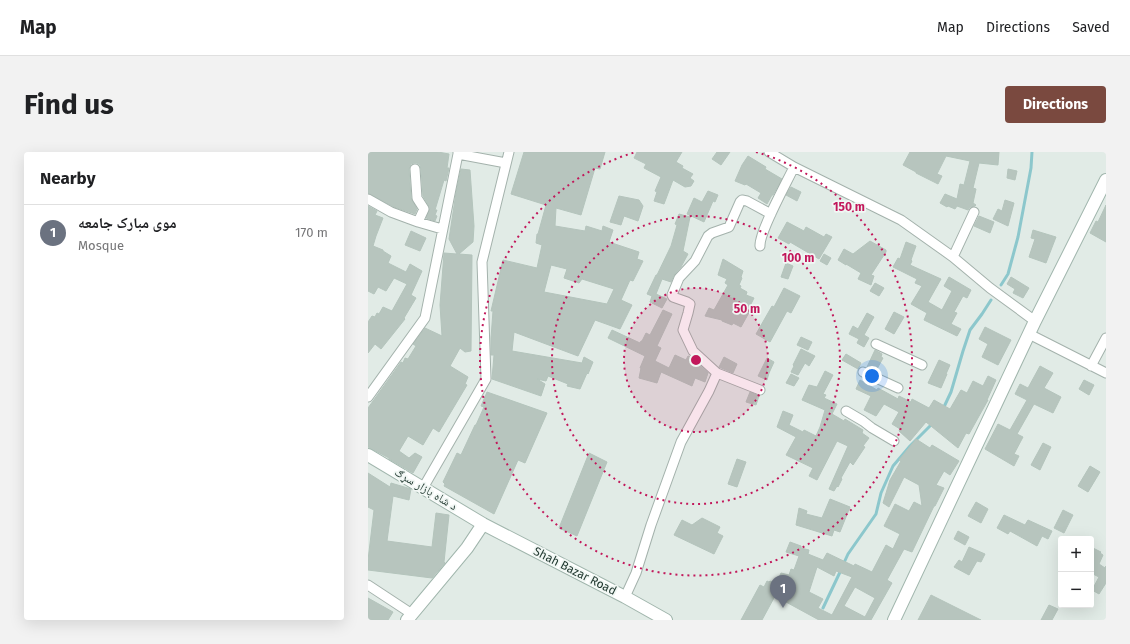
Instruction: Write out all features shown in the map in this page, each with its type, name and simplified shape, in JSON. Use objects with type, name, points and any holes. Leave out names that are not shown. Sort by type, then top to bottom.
[{"type":"main road","points":[[894,620],[1035,321],[1106,180]]},
{"type":"main road","name":"د شاه بازار سړګ","points":[[368,455],[483,524]]},
{"type":"main road","points":[[410,617],[467,548],[483,524]]},
{"type":"main road","name":"Shah Bazar Road","points":[[483,524],[625,597],[666,620]]},
{"type":"street","points":[[423,488],[486,380],[482,262],[508,152]]},
{"type":"street","points":[[769,152],[794,167],[901,220],[953,257],[990,288],[1035,321]]},
{"type":"street","points":[[368,398],[425,318],[458,153],[506,163]]},
{"type":"street","points":[[760,246],[760,241],[771,214],[794,167]]},
{"type":"street","points":[[415,169],[417,198],[424,209],[418,222]]},
{"type":"street","points":[[368,199],[391,212],[442,229]]},
{"type":"street","points":[[760,390],[716,373],[693,351],[683,330],[690,304],[672,295],[679,278],[695,261],[708,236],[712,232],[729,228],[742,200],[747,201],[771,214]]},
{"type":"street","points":[[953,257],[974,212]]},
{"type":"street","points":[[1029,334],[1106,373]]},
{"type":"street","points":[[1091,366],[1106,338]]},
{"type":"street","points":[[876,344],[922,365]]},
{"type":"street","points":[[863,372],[898,388]]},
{"type":"street","points":[[625,597],[636,573],[651,525],[681,442],[709,391],[716,373]]},
{"type":"street","points":[[846,411],[864,420],[872,428],[894,441]]},
{"type":"street","points":[[368,585],[410,617]]},
{"type":"building","points":[[368,152],[438,152],[449,154],[447,168],[449,168],[446,181],[444,180],[435,210],[437,210],[435,215],[437,216],[435,221],[426,218],[430,208],[423,196],[421,169],[420,165],[417,163],[411,164],[409,169],[411,198],[417,209],[415,214],[394,207],[368,193]]},
{"type":"building","points":[[524,152],[605,152],[600,169],[595,168],[581,215],[556,208],[555,226],[585,231],[586,226],[602,231],[603,226],[613,230],[609,242],[639,252],[637,259],[643,261],[633,281],[630,280],[621,300],[632,305],[620,329],[595,320],[578,356],[514,332],[512,351],[582,363],[584,357],[593,362],[580,389],[567,386],[568,384],[548,376],[546,381],[537,379],[545,384],[541,396],[492,379],[494,355],[491,355],[493,311],[491,311],[503,260],[537,268],[542,245],[536,243],[537,234],[546,205],[511,194]],"holes":[[[551,265],[567,269],[564,278],[579,283],[582,279],[614,289],[607,304],[544,292]]]},
{"type":"building","points":[[637,152],[682,152],[676,162],[683,166],[682,168],[693,174],[690,178],[694,181],[691,186],[685,187],[673,180],[664,204],[654,201],[657,192],[655,191],[661,177],[644,168],[646,164],[634,158]]},
{"type":"building","points":[[717,152],[730,152],[721,165],[712,159]]},
{"type":"building","points":[[910,152],[999,152],[998,165],[979,163],[973,188],[976,189],[973,203],[976,205],[970,207],[968,210],[957,206],[955,209],[948,206],[947,207],[940,203],[945,194],[957,199],[960,184],[964,185],[970,161],[946,156],[937,174],[942,176],[938,184],[903,165]]},
{"type":"building","points":[[748,156],[766,167],[765,169],[782,179],[767,204],[758,198],[761,193],[746,184],[745,185],[735,181]]},
{"type":"building","points":[[461,169],[470,170],[474,226],[473,242],[459,254],[472,255],[471,351],[465,352],[460,348],[450,366],[468,377],[465,384],[467,385],[439,432],[433,428],[423,445],[408,436],[399,451],[409,458],[415,453],[422,457],[413,473],[368,447],[368,408],[401,362],[403,363],[405,358],[408,359],[416,346],[413,344],[425,328],[442,336],[440,305],[444,253],[457,254],[449,239]]},
{"type":"building","points":[[1008,169],[1017,171],[1015,180],[1007,178]]},
{"type":"building","points":[[791,187],[801,192],[797,201],[786,195]]},
{"type":"building","points":[[708,191],[718,195],[715,202],[713,201],[704,222],[687,214],[694,198],[702,202]]},
{"type":"building","points":[[619,196],[639,200],[643,206],[638,221],[624,216],[621,225],[610,222]]},
{"type":"building","points":[[1005,200],[1014,203],[1008,226],[993,219],[998,209],[1002,211]]},
{"type":"building","points":[[1106,205],[1106,242],[1090,233],[1096,221],[1098,222]]},
{"type":"building","points":[[368,206],[377,211],[375,215],[383,218],[373,246],[383,250],[391,256],[388,263],[406,272],[410,264],[422,271],[411,295],[416,298],[404,318],[405,319],[381,349],[375,344],[368,353],[368,322],[372,316],[375,317],[377,313],[379,314],[383,307],[392,311],[407,284],[394,278],[386,291],[378,287],[374,294],[368,291]]},
{"type":"building","points":[[679,214],[690,217],[683,251],[688,254],[671,282],[662,279],[656,294],[667,299],[662,308],[650,302],[652,296],[647,294],[671,246],[677,225],[675,224]]},
{"type":"building","points":[[979,216],[994,222],[990,233],[974,226]]},
{"type":"building","points":[[787,222],[804,231],[806,227],[824,237],[826,234],[832,237],[819,259],[790,242],[789,244],[778,238]]},
{"type":"building","points":[[1033,230],[1056,237],[1046,263],[1029,257],[1035,239],[1031,238]]},
{"type":"building","points":[[411,231],[426,238],[420,251],[405,245]]},
{"type":"building","points":[[870,241],[886,250],[871,275],[874,276],[871,285],[858,279],[861,273],[838,260],[844,249],[853,254]]},
{"type":"building","points":[[906,242],[916,246],[910,265],[941,279],[928,302],[942,310],[952,291],[944,286],[949,277],[971,290],[967,298],[963,296],[954,312],[957,313],[951,324],[961,329],[957,336],[924,320],[927,313],[911,304],[922,286],[915,283],[917,279],[893,267],[898,258],[900,259]]},
{"type":"building","points":[[824,254],[831,258],[827,265],[820,261]]},
{"type":"building","points":[[723,259],[743,271],[739,285],[741,286],[740,288],[747,292],[746,295],[754,298],[749,308],[751,309],[741,327],[733,323],[732,325],[722,320],[705,316],[709,308],[714,310],[728,285],[725,283],[727,279],[718,275]]},
{"type":"building","points":[[786,263],[793,266],[788,279],[781,277]]},
{"type":"building","points":[[1011,277],[1029,288],[1023,298],[1013,293],[1015,289],[1007,284]]},
{"type":"building","points":[[875,283],[884,288],[879,296],[870,291]]},
{"type":"building","points":[[784,288],[800,296],[791,313],[787,311],[770,342],[756,334],[772,306],[774,307]]},
{"type":"building","points":[[663,310],[672,314],[657,346],[661,348],[655,361],[669,368],[675,355],[686,360],[688,356],[691,357],[708,373],[705,382],[695,378],[692,386],[661,372],[657,383],[639,378],[640,368],[645,356],[608,338],[612,330],[640,343],[646,333],[650,335]]},
{"type":"building","points":[[894,312],[904,317],[894,334],[885,329]]},
{"type":"building","points":[[867,313],[874,317],[864,335],[869,338],[864,347],[857,343],[859,339],[849,334],[853,326],[858,329]]},
{"type":"building","points":[[985,327],[1011,340],[998,365],[982,357],[988,344],[979,339]]},
{"type":"building","points":[[801,337],[812,342],[808,350],[797,345]]},
{"type":"building","points":[[801,349],[815,356],[809,366],[805,363],[798,375],[791,372]]},
{"type":"building","points":[[875,350],[882,354],[881,357],[883,358],[877,369],[875,368],[874,370],[867,367]]},
{"type":"building","points":[[846,354],[861,363],[858,369],[842,360]]},
{"type":"building","points":[[724,357],[737,364],[733,373],[719,367]]},
{"type":"building","points":[[767,358],[774,362],[767,380],[758,376]]},
{"type":"building","points":[[939,360],[950,365],[941,388],[928,383]]},
{"type":"building","points":[[1040,366],[1053,373],[1044,388],[1061,397],[1053,413],[1034,404],[1017,434],[1023,437],[1014,454],[1019,456],[1014,466],[985,449],[998,424],[1010,430],[1027,400],[1015,394],[1020,384],[1028,388]]},
{"type":"building","points":[[825,371],[833,375],[823,394],[826,395],[824,398],[837,404],[832,414],[844,421],[845,419],[863,430],[862,433],[869,438],[853,465],[850,462],[838,487],[837,486],[834,491],[829,489],[848,446],[837,441],[817,480],[809,476],[813,468],[786,455],[796,437],[777,427],[783,411],[793,415],[789,425],[803,432],[804,430],[816,436],[825,410],[802,400],[809,385],[817,387]]},
{"type":"building","points":[[791,374],[799,378],[794,386],[786,383]]},
{"type":"building","points":[[988,376],[996,380],[988,400],[969,434],[966,433],[958,448],[926,422],[910,441],[899,431],[900,429],[892,424],[899,412],[884,404],[876,416],[864,410],[871,396],[856,389],[860,380],[877,390],[878,388],[898,399],[899,396],[911,402],[912,399],[929,408],[934,400],[950,409],[961,390],[967,393],[973,381],[983,386]]},
{"type":"building","points":[[1084,380],[1094,385],[1089,395],[1079,389]]},
{"type":"building","points":[[487,392],[547,413],[525,463],[518,460],[494,514],[444,486],[445,484],[443,482],[457,453],[461,455],[476,425],[484,407],[481,406]]},
{"type":"building","points":[[750,392],[759,396],[756,405],[746,402]]},
{"type":"building","points":[[916,439],[930,448],[932,445],[959,461],[950,475],[944,471],[936,485],[944,488],[912,552],[904,549],[887,580],[892,583],[871,620],[819,620],[775,596],[762,620],[741,620],[760,585],[764,587],[767,581],[774,583],[775,581],[777,582],[781,573],[789,575],[791,569],[794,570],[799,556],[786,552],[790,542],[801,546],[801,548],[809,550],[808,554],[823,560],[827,553],[854,566],[855,564],[872,572],[886,545],[893,549],[900,534],[884,526],[895,504],[909,511],[914,502],[922,506],[919,485],[904,477],[889,507],[883,503],[890,480],[901,461],[899,460]],"holes":[[[817,567],[834,576],[836,571],[852,577],[832,615],[818,608],[823,599],[809,592]],[[855,587],[875,598],[865,617],[844,606]]]},
{"type":"building","points":[[1043,443],[1051,447],[1040,470],[1031,465]]},
{"type":"building","points":[[589,453],[607,462],[577,536],[559,528]]},
{"type":"building","points":[[737,459],[746,462],[737,487],[728,484]]},
{"type":"building","points":[[1090,466],[1100,472],[1088,492],[1078,486]]},
{"type":"building","points":[[368,473],[390,487],[391,483],[411,489],[409,500],[393,496],[387,541],[432,547],[436,513],[449,515],[445,563],[432,578],[368,570],[374,510],[368,507]]},
{"type":"building","points":[[830,499],[850,507],[840,532],[834,530],[832,536],[796,525],[799,508],[807,511],[806,514],[822,518]]},
{"type":"building","points":[[976,502],[988,509],[981,523],[968,516]]},
{"type":"building","points":[[1063,510],[1073,515],[1064,533],[1054,528]]},
{"type":"building","points":[[1004,515],[1025,525],[1028,520],[1052,531],[1048,539],[1042,536],[1037,546],[1010,531],[1008,534],[997,528]]},
{"type":"building","points":[[702,518],[720,527],[717,533],[723,536],[714,554],[674,535],[682,520],[692,525]]},
{"type":"building","points":[[958,531],[969,537],[965,545],[954,539]]},
{"type":"building","points":[[969,547],[985,554],[981,562],[977,561],[969,575],[954,567],[959,560],[962,562]]},
{"type":"building","points":[[1094,548],[1101,552],[1100,553],[1103,555],[1099,564],[1105,568],[1106,566],[1106,583],[1099,594],[1094,591],[1094,586],[1099,577],[1094,574]]},
{"type":"building","points":[[931,595],[981,620],[918,620]]},
{"type":"building","points":[[368,598],[393,612],[388,620],[368,620]]},
{"type":"building","points":[[1049,605],[1058,609],[1052,620],[1041,620]]},
{"type":"waterway","points":[[1001,285],[1008,274],[1018,237],[1031,168],[1032,152]]},
{"type":"waterway","points":[[943,409],[951,392],[970,330],[991,300]]},
{"type":"waterway","points":[[843,565],[848,554],[876,514],[881,493],[893,466],[933,423]]},
{"type":"waterway","points":[[823,608],[841,570]]},
{"type":"place","name":"موی مبارک جامعه","points":[[783,608]]}]
